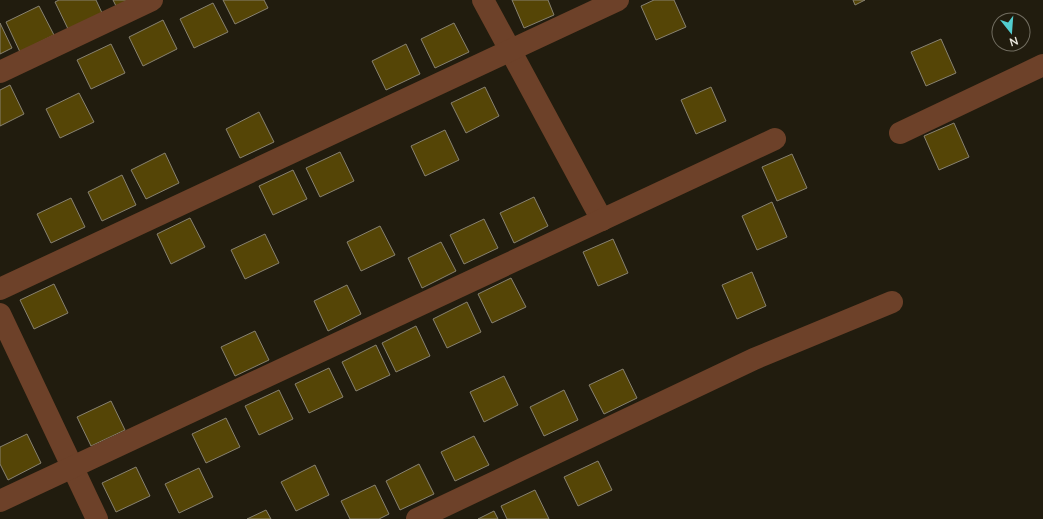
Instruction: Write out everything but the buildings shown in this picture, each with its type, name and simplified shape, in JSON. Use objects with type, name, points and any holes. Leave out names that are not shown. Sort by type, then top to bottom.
[{"type":"street","points":[[0,72],[152,0]]},
{"type":"street","points":[[483,0],[602,220]]},
{"type":"street","points":[[0,289],[618,0]]},
{"type":"street","points":[[900,133],[1043,66]]},
{"type":"street","points":[[0,500],[775,139]]},
{"type":"street","points":[[417,519],[754,359],[892,302]]},
{"type":"street","points":[[0,314],[97,519]]}]
